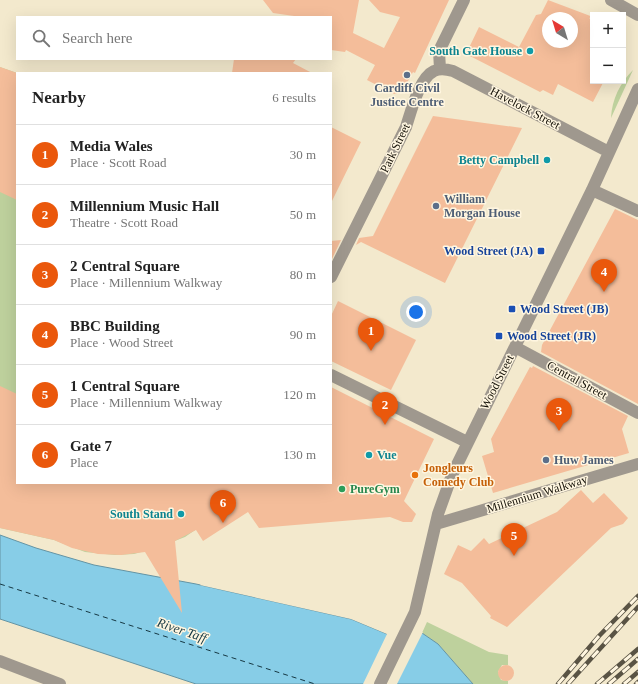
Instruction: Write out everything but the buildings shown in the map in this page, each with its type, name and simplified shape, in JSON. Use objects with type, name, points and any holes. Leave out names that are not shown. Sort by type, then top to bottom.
[{"type":"street","points":[[440,69],[439,51],[464,0]]},
{"type":"street","points":[[611,0],[638,15]]},
{"type":"street","name":"Havelock Street","points":[[440,69],[446,69],[462,75],[609,152]]},
{"type":"street","name":"Park Street","points":[[332,275],[406,127],[413,103],[430,73],[440,69]]},
{"type":"street","name":"Wood Street","points":[[380,684],[412,619],[436,524],[449,482],[467,442],[592,190],[638,89]]},
{"type":"street","points":[[592,190],[638,211]]},
{"type":"street","name":"Central Street","points":[[515,346],[638,413]]},
{"type":"street","points":[[332,374],[467,442]]},
{"type":"street","name":"Millennium Walkway","points":[[436,524],[638,464]]},
{"type":"street","points":[[0,661],[60,684]]},
{"type":"green space","points":[[0,67],[16,73],[16,484],[198,528],[185,537],[159,547],[134,554],[115,555],[85,552],[54,540],[0,528]]},
{"type":"green space","points":[[633,70],[611,118],[615,98],[622,84],[626,84],[626,78]]},
{"type":"green space","points":[[427,622],[489,652],[508,655],[508,665],[502,665],[498,672],[501,680],[508,681],[508,684],[473,684],[438,644],[422,633]]},
{"type":"water","name":"River Taff","points":[[0,535],[36,548],[94,565],[196,584],[351,619],[387,634],[422,633],[438,644],[473,684],[196,684],[0,619]]},
{"type":"pier","points":[[202,583],[351,617],[386,632],[423,632],[397,684],[363,684],[387,634],[351,619],[200,585]]},
{"type":"ferry route","points":[[0,584],[315,684]]},
{"type":"railway","points":[[558,684],[599,636],[638,596]]},
{"type":"railway","points":[[568,684],[638,607]]},
{"type":"railway","points":[[597,684],[638,649]]},
{"type":"railway","points":[[609,684],[638,659]]},
{"type":"railway","points":[[624,684],[638,672]]},
{"type":"place","name":"South Gate House","points":[[530,51]]},
{"type":"place","name":"Cardiff Civil Justice Centre","points":[[407,75]]},
{"type":"place","name":"Betty Campbell","points":[[547,160]]},
{"type":"place","name":"William Morgan House","points":[[436,206]]},
{"type":"place","name":"Wood Street (JA)","points":[[541,251]]},
{"type":"place","name":"BBC Building","points":[[604,292]]},
{"type":"place","name":"Wood Street (JB)","points":[[512,309]]},
{"type":"place","name":"Wood Street (JR)","points":[[499,336]]},
{"type":"place","name":"Media Wales","points":[[371,351]]},
{"type":"place","name":"Millennium Music Hall","points":[[385,425]]},
{"type":"place","name":"2 Central Square","points":[[559,431]]},
{"type":"place","name":"Vue","points":[[369,455]]},
{"type":"place","name":"Huw James","points":[[546,460]]},
{"type":"place","name":"Jongleurs Comedy Club","points":[[415,475]]},
{"type":"place","name":"PureGym","points":[[342,489]]},
{"type":"place","name":"South Stand","points":[[181,514]]},
{"type":"place","name":"Gate 7","points":[[223,523]]},
{"type":"place","name":"1 Central Square","points":[[514,556]]}]
